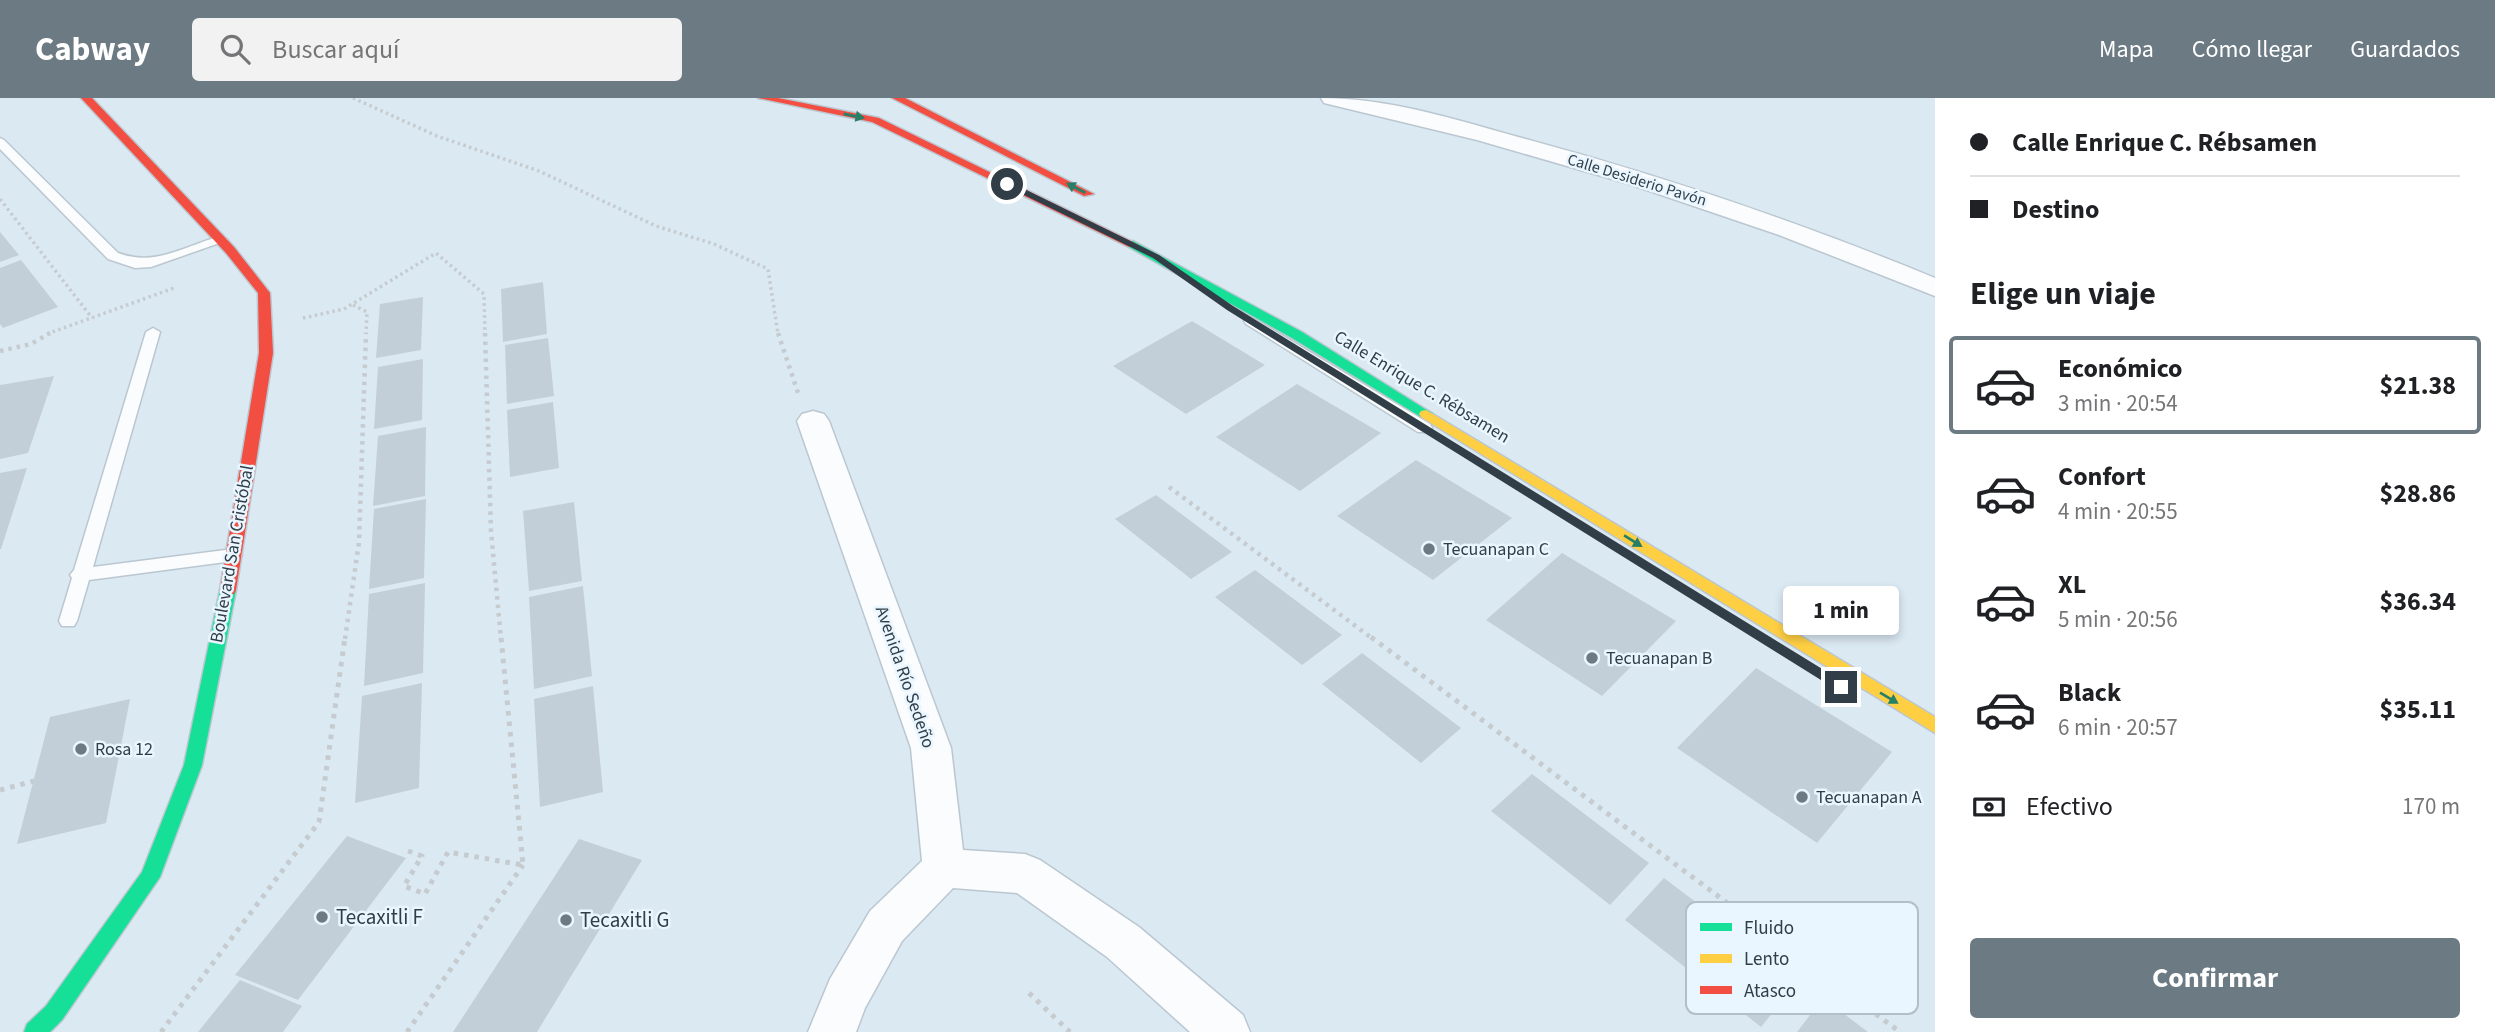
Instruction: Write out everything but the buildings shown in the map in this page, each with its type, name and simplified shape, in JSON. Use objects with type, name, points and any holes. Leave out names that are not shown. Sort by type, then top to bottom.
[{"type":"main road","name":"Boulevard San Cristóbal","points":[[35,1032],[54,1013],[150,877],[193,765],[233,555],[265,353],[264,293],[221,240],[86,98]]},
{"type":"main road","name":"Calle Enrique C. Rébsamen","points":[[763,98],[875,120],[1156,256],[1297,335],[1935,726]]},
{"type":"main road","points":[[898,98],[1105,202]]},
{"type":"street","name":"Calle Desiderio Pavón","points":[[1332,98],[1477,132],[1586,163],[1810,237],[1935,288]]},
{"type":"street","name":"Avenida Río Sedeño","points":[[813,421],[932,748],[944,867]]},
{"type":"street","points":[[832,1032],[847,995],[886,926],[944,867],[1024,873],[1123,942],[1226,1032]]},
{"type":"lane","points":[[0,142],[113,256],[135,264],[151,262],[221,240]]},
{"type":"lane","points":[[1156,256],[1230,308],[1935,745]]},
{"type":"lane","points":[[68,621],[79,575],[153,332]]},
{"type":"lane","points":[[79,575],[233,555]]},
{"type":"path","points":[[353,98],[437,136],[540,171],[656,226],[713,244],[752,260],[768,270],[775,328],[787,371],[813,421]]},
{"type":"path","points":[[0,199],[92,318]]},
{"type":"path","points":[[265,327],[344,309],[436,253],[484,294],[491,531],[523,864],[407,1032]]},
{"type":"path","points":[[0,351],[31,344],[56,329],[240,264]]},
{"type":"path","points":[[161,1032],[319,822],[359,542],[367,312],[352,304]]},
{"type":"path","points":[[1169,487],[1726,902]]},
{"type":"path","points":[[0,790],[34,781]]},
{"type":"path","points":[[408,851],[422,856],[404,886],[425,894],[448,852],[523,864]]},
{"type":"path","points":[[1029,993],[1070,1032]]},
{"type":"path","points":[[1876,1014],[1900,1032]]},
{"type":"traffic: fast","points":[[1133,245],[1297,335],[1426,414]]},
{"type":"traffic: fast","points":[[35,1032],[54,1013],[150,877],[193,765],[228,590]]},
{"type":"traffic: slow","points":[[1426,414],[1935,726]]},
{"type":"traffic: jam","points":[[86,98],[230,250],[264,293],[266,353],[228,590]]},
{"type":"traffic: jam","points":[[763,98],[875,120],[1133,245]]},
{"type":"traffic: jam","points":[[897,98],[1088,194]]},
{"type":"place","name":"Tecuanapan C","points":[[1429,549]]},
{"type":"place","name":"Tecuanapan B","points":[[1592,658]]},
{"type":"place","name":"Rosa 12","points":[[81,749]]},
{"type":"place","name":"Tecuanapan A","points":[[1802,797]]},
{"type":"place","name":"Tecaxitli F","points":[[322,917]]},
{"type":"place","name":"Tecaxitli G","points":[[566,920]]},
{"type":"route","points":[[1007,184],[1156,256],[1230,308],[1841,687]]}]
